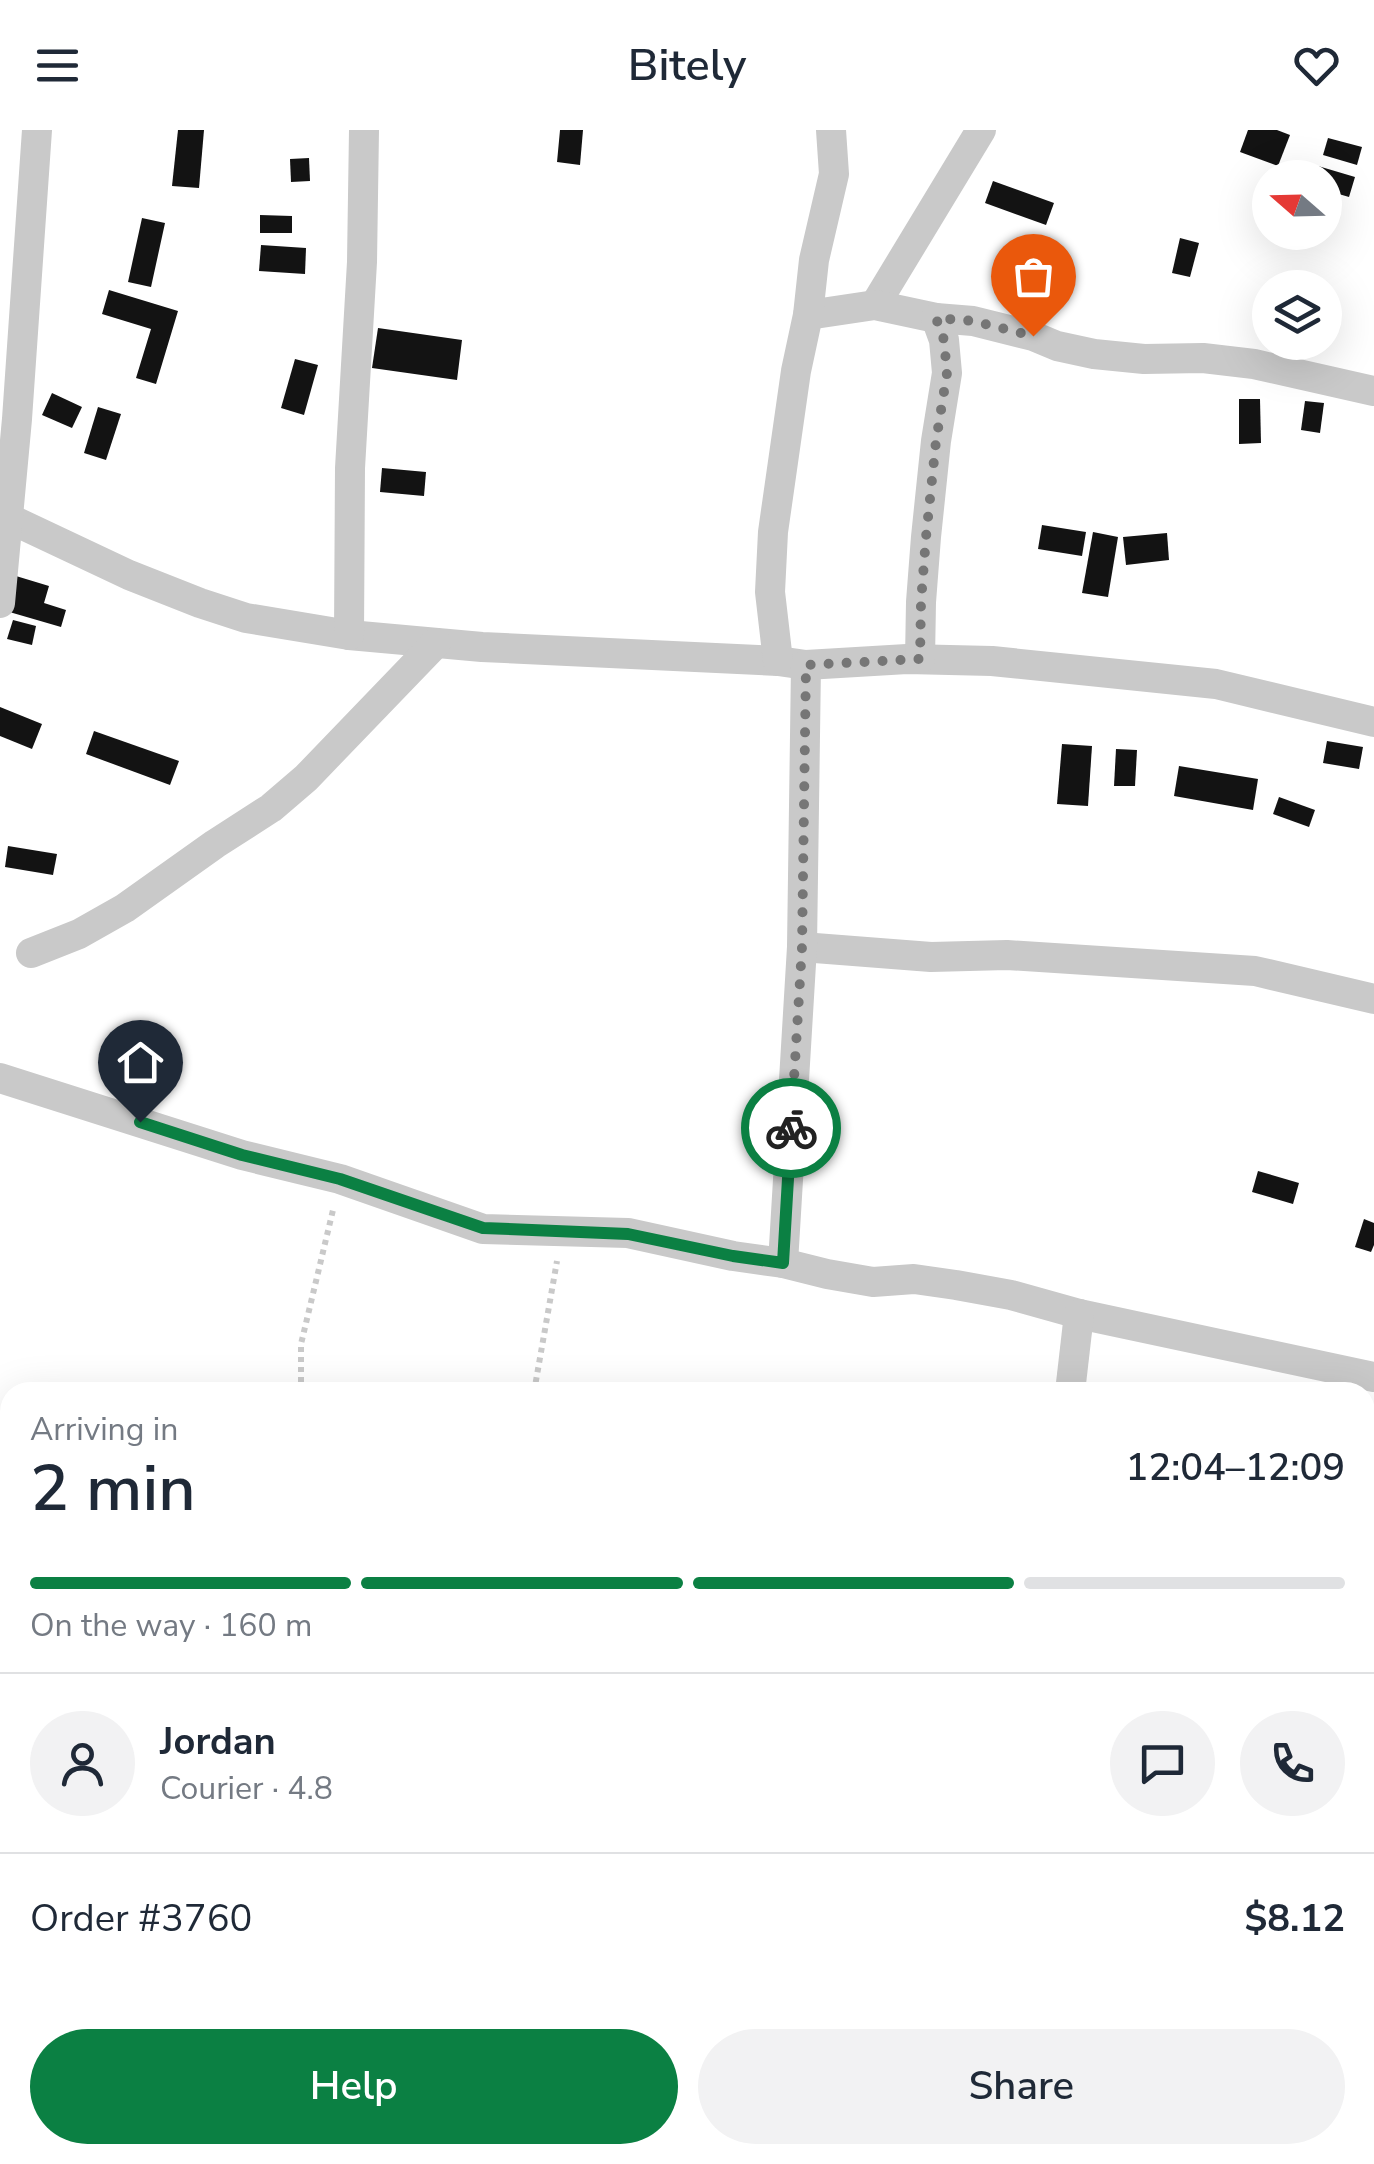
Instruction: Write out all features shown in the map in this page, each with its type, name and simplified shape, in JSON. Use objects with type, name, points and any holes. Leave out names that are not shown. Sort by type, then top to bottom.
[{"type":"street","points":[[1,589],[37,130]]},
{"type":"street","points":[[349,634],[350,468],[361,281],[364,130]]},
{"type":"street","points":[[783,1263],[802,947],[792,663],[770,592],[773,532],[796,371],[814,260],[834,174],[831,130]]},
{"type":"street","points":[[875,305],[982,130]]},
{"type":"street","points":[[808,315],[875,305],[936,318],[973,321],[1094,354],[1237,362],[1374,391]]},
{"type":"street","points":[[920,659],[926,537],[947,373],[944,340],[936,318]]},
{"type":"street","points":[[8,518],[129,575],[200,603],[246,618],[349,634],[482,647],[792,663],[992,661],[1216,684],[1374,722]]},
{"type":"street","points":[[31,952],[79,934],[125,908],[272,808],[436,643]]},
{"type":"street","points":[[802,947],[931,958],[1007,955],[1255,971],[1374,999]]},
{"type":"street","points":[[0,1078],[242,1155],[340,1179],[483,1228],[628,1234],[873,1282],[914,1279],[956,1284],[1374,1377]]},
{"type":"street","points":[[1071,1382],[1079,1314]]},
{"type":"path","points":[[302,1382],[301,1344],[340,1179]]},
{"type":"path","points":[[536,1382],[562,1230]]},
{"type":"building","points":[[178,130],[204,130],[199,188],[172,186]]},
{"type":"building","points":[[560,130],[583,130],[580,165],[557,162]]},
{"type":"building","points":[[1248,130],[1277,130],[1290,135],[1280,160],[1262,160],[1240,152]]},
{"type":"building","points":[[1328,138],[1362,147],[1357,165],[1323,155]]},
{"type":"building","points":[[309,158],[310,181],[291,182],[290,159]]},
{"type":"building","points":[[1342,173],[1355,177],[1349,197],[1342,195]]},
{"type":"building","points":[[993,181],[1054,203],[1046,225],[985,203]]},
{"type":"building","points":[[260,215],[292,216],[292,233],[260,233]]},
{"type":"building","points":[[142,218],[165,223],[151,287],[128,282]]},
{"type":"building","points":[[1180,238],[1199,243],[1190,277],[1172,273]]},
{"type":"building","points":[[261,245],[306,248],[305,274],[259,271]]},
{"type":"building","points":[[109,290],[178,311],[156,384],[136,378],[151,329],[102,314]]},
{"type":"building","points":[[378,328],[462,340],[457,380],[372,368]]},
{"type":"building","points":[[295,359],[318,365],[304,415],[281,408]]},
{"type":"building","points":[[52,393],[82,407],[72,428],[42,415]]},
{"type":"building","points":[[1239,399],[1260,399],[1261,443],[1239,444]]},
{"type":"building","points":[[1305,401],[1324,403],[1320,433],[1301,430]]},
{"type":"building","points":[[98,407],[121,414],[106,460],[84,453]]},
{"type":"building","points":[[382,468],[426,472],[424,496],[380,492]]},
{"type":"building","points":[[1042,525],[1086,532],[1082,556],[1038,549]]},
{"type":"building","points":[[1093,532],[1118,537],[1108,597],[1082,593]]},
{"type":"building","points":[[1167,533],[1169,560],[1126,565],[1123,537]]},
{"type":"building","points":[[16,576],[49,586],[44,603],[66,610],[61,627],[6,611]]},
{"type":"building","points":[[13,620],[36,626],[32,645],[7,639]]},
{"type":"building","points":[[0,707],[42,724],[32,749],[0,736]]},
{"type":"building","points":[[94,731],[179,761],[170,785],[86,754]]},
{"type":"building","points":[[1327,741],[1363,747],[1359,769],[1323,763]]},
{"type":"building","points":[[1062,744],[1092,746],[1088,806],[1057,804]]},
{"type":"building","points":[[1116,749],[1137,750],[1135,786],[1114,786]]},
{"type":"building","points":[[1179,766],[1258,779],[1253,810],[1174,796]]},
{"type":"building","points":[[1279,797],[1315,810],[1309,827],[1273,814]]},
{"type":"building","points":[[8,846],[57,854],[53,875],[5,867]]},
{"type":"building","points":[[1258,1171],[1299,1183],[1293,1204],[1252,1192]]},
{"type":"building","points":[[1364,1219],[1374,1223],[1371,1252],[1355,1247]]},
{"type":"way so far","points":[[791,1128],[802,947],[806,665],[920,659],[926,537],[947,373],[944,340],[936,318],[973,321],[1033,336]]},
{"type":"route","points":[[140,1122],[242,1155],[340,1179],[483,1228],[628,1234],[783,1263],[791,1128]]}]
